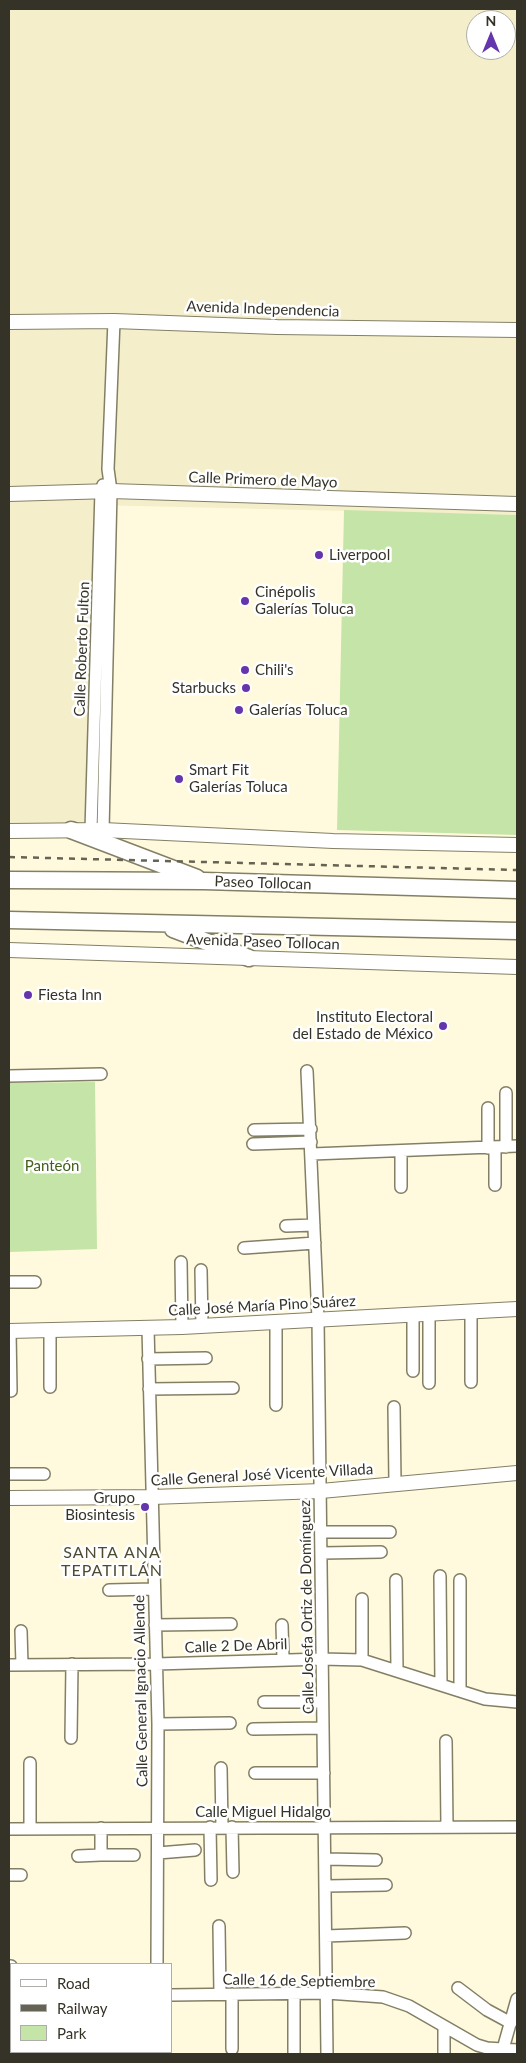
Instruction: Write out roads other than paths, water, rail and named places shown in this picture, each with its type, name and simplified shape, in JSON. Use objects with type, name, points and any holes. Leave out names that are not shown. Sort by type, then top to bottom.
[{"type":"highway","points":[[71,830],[204,881]]},
{"type":"highway","name":"Paseo Tollocan","points":[[9,880],[204,881],[517,890]]},
{"type":"highway","points":[[9,920],[517,931]]},
{"type":"highway","points":[[162,924],[249,958]]},
{"type":"main road","name":"Avenida Independencia","points":[[9,322],[114,320],[286,327],[517,330]]},
{"type":"main road","name":"Calle Primero de Mayo","points":[[9,494],[106,491],[517,504]]},
{"type":"main road","points":[[9,830],[97,830],[333,841],[517,845]]},
{"type":"main road","name":"Avenida Paseo Tollocan","points":[[9,950],[517,967]]},
{"type":"main road","name":"Calle José María Pino Suárez","points":[[10,1331],[182,1327],[517,1310]]},
{"type":"main road","name":"Calle General José Vicente Villada","points":[[9,1498],[152,1497],[321,1491],[517,1473]]},
{"type":"street","name":"Calle Roberto Fulton","points":[[97,830],[106,491],[114,320]]},
{"type":"street","name":"Calle Josefa Ortiz de Domínguez","points":[[307,1071],[318,1319],[327,2054]]},
{"type":"street","points":[[9,1076],[101,1074]]},
{"type":"street","points":[[495,1185],[502,1147],[506,1093]]},
{"type":"street","points":[[488,1108],[502,1147]]},
{"type":"street","points":[[254,1130],[311,1130]]},
{"type":"street","points":[[253,1144],[311,1142]]},
{"type":"street","points":[[312,1154],[502,1147]]},
{"type":"street","points":[[401,1151],[401,1187]]},
{"type":"street","points":[[286,1226],[314,1225]]},
{"type":"street","points":[[244,1248],[315,1243]]},
{"type":"street","points":[[181,1262],[182,1327]]},
{"type":"street","points":[[201,1270],[202,1326]]},
{"type":"street","points":[[9,1282],[35,1282]]},
{"type":"street","points":[[471,1312],[471,1382]]},
{"type":"street","points":[[429,1314],[429,1383]]},
{"type":"street","points":[[413,1315],[413,1371]]},
{"type":"street","points":[[276,1321],[276,1405]]},
{"type":"street","name":"Calle General Ignacio Allende","points":[[148,1328],[158,1724],[157,1963]]},
{"type":"street","points":[[50,1330],[50,1387]]},
{"type":"street","points":[[10,1331],[11,1391]]},
{"type":"street","points":[[148,1358],[206,1358]]},
{"type":"street","points":[[149,1389],[233,1388]]},
{"type":"street","points":[[394,1407],[395,1484]]},
{"type":"street","points":[[9,1474],[44,1474]]},
{"type":"street","points":[[321,1532],[390,1532]]},
{"type":"street","points":[[322,1553],[381,1552]]},
{"type":"street","points":[[440,1576],[441,1685]]},
{"type":"street","points":[[396,1580],[398,1670]]},
{"type":"street","points":[[460,1580],[460,1691]]},
{"type":"street","points":[[109,1590],[154,1589]]},
{"type":"street","points":[[362,1599],[362,1660]]},
{"type":"street","points":[[155,1625],[231,1624]]},
{"type":"street","points":[[282,1625],[283,1659]]},
{"type":"street","points":[[22,1631],[22,1665]]},
{"type":"street","name":"Calle 2 De Abril","points":[[9,1665],[156,1664],[283,1659],[362,1660],[485,1699],[517,1702]]},
{"type":"street","points":[[71,1738],[72,1664]]},
{"type":"street","points":[[264,1702],[322,1702]]},
{"type":"street","points":[[158,1724],[230,1722]]},
{"type":"street","points":[[253,1729],[323,1728]]},
{"type":"street","points":[[446,1741],[447,1827]]},
{"type":"street","points":[[30,1763],[30,1828]]},
{"type":"street","points":[[211,1880],[221,1827],[221,1768]]},
{"type":"street","points":[[255,1773],[324,1773]]},
{"type":"street","points":[[221,1827],[233,1872]]},
{"type":"street","name":"Calle Miguel Hidalgo","points":[[9,1829],[517,1827]]},
{"type":"street","points":[[101,1828],[101,1855]]},
{"type":"street","points":[[158,1853],[195,1850]]},
{"type":"street","points":[[78,1856],[134,1855]]},
{"type":"street","points":[[326,1859],[376,1860]]},
{"type":"street","points":[[9,1875],[21,1874]]},
{"type":"street","points":[[326,1886],[386,1885]]},
{"type":"street","points":[[219,1926],[220,1994]]},
{"type":"street","points":[[326,1936],[405,1933]]},
{"type":"street","points":[[458,1988],[487,2010],[511,2023]]},
{"type":"street","points":[[294,1993],[294,2054]]},
{"type":"street","name":"Calle 16 de Septiembre","points":[[172,1995],[327,1993],[383,1997],[409,2006],[477,2045],[517,2050]]},
{"type":"street","points":[[232,1994],[232,2049]]},
{"type":"street","points":[[503,2049],[517,1999]]},
{"type":"street","points":[[444,2027],[444,2054]]},
{"type":"railway","points":[[9,857],[517,870]]},
{"type":"place","name":"Liverpool","points":[[319,555]]},
{"type":"place","name":"Cinépolis Galerías Toluca","points":[[245,601]]},
{"type":"place","name":"Chili's","points":[[245,670]]},
{"type":"place","name":"Starbucks","points":[[246,688]]},
{"type":"place","name":"Galerías Toluca","points":[[239,710]]},
{"type":"place","name":"Smart Fit Galerías Toluca","points":[[179,779]]},
{"type":"place","name":"Fiesta Inn","points":[[28,995]]},
{"type":"place","name":"Instituto Electoral del Estado de México","points":[[443,1026]]},
{"type":"place","name":"Grupo Biosintesis","points":[[145,1507]]},
{"type":"district","name":"SANTA ANA TEPATITLÁN","points":[[112,1562]]},
{"type":"park label","name":"Panteón","points":[[52,1166]]}]
